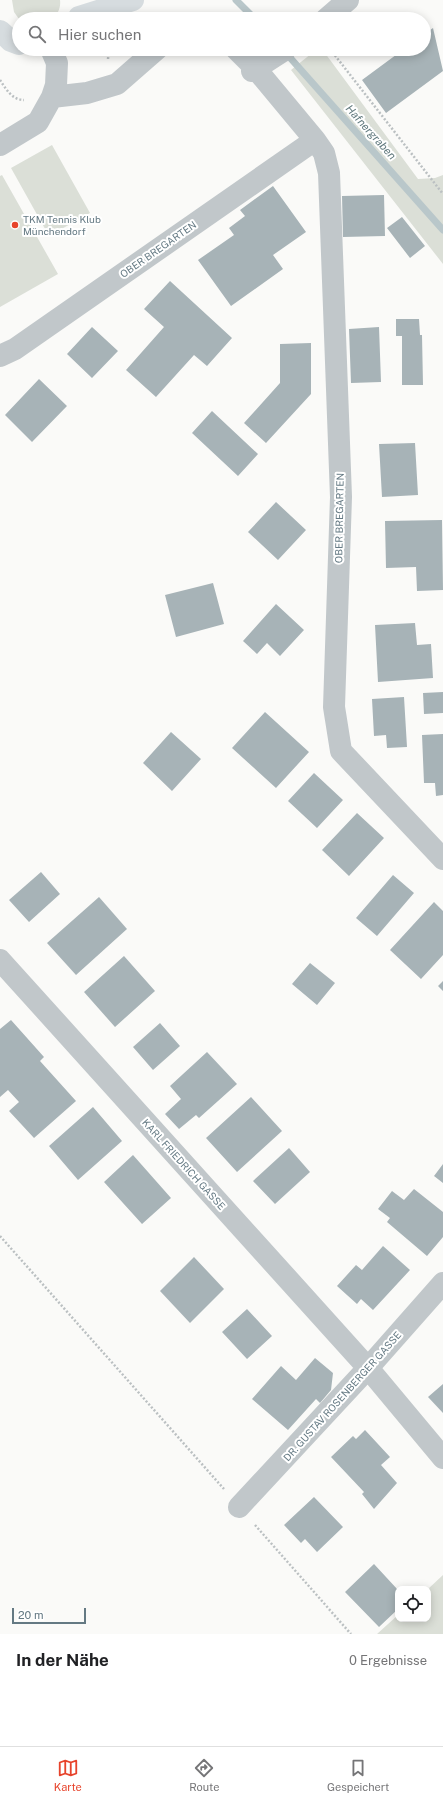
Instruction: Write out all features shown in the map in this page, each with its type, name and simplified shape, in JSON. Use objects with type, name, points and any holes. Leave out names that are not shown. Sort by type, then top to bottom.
[{"type":"main road","points":[[80,12],[125,3]]},
{"type":"main road","points":[[0,31],[12,41]]},
{"type":"street","points":[[334,12],[348,0]]},
{"type":"street","points":[[0,145],[38,122],[52,97],[56,85],[57,63],[54,56]]},
{"type":"street","points":[[52,97],[87,93],[117,84],[149,56]]},
{"type":"street","name":"OBER BREGARTEN","points":[[242,56],[324,153],[329,173],[341,497],[334,706],[341,751],[443,859]]},
{"type":"street","points":[[254,70],[275,56]]},
{"type":"street","name":"OBER BREGARTEN","points":[[0,356],[15,349],[314,140]]},
{"type":"street","name":"KARL FRIEDRICH GASSE","points":[[0,960],[368,1368],[443,1458]]},
{"type":"street","name":"DR. GUSTAV ROSENBERGER GASSE","points":[[240,1507],[368,1368],[443,1283]]},
{"type":"path","points":[[335,56],[443,194]]},
{"type":"path","points":[[0,80],[10,95],[19,100],[52,97]]},
{"type":"path","points":[[0,1236],[351,1634]]},
{"type":"shaded area","points":[[12,0],[60,0],[58,12],[14,12]]},
{"type":"shaded area","points":[[308,56],[327,56],[418,179],[435,178],[443,175],[443,264],[291,70]]},
{"type":"shaded area","points":[[52,145],[90,213],[49,236],[11,168]]},
{"type":"shaded area","name":"TKM Tennis Klub Münchendorf","points":[[2,175],[58,274],[0,307],[0,176]]},
{"type":"shaded area","points":[[443,1575],[443,1634],[377,1634],[395,1618],[395,1622],[431,1622],[431,1586]]},
{"type":"building","points":[[433,28],[443,71],[386,113],[362,80],[395,56],[431,56],[431,29]]},
{"type":"building","points":[[273,186],[306,232],[273,255],[283,269],[231,306],[198,260],[234,235],[229,228],[245,216],[240,210]]},
{"type":"building","points":[[384,195],[385,236],[343,237],[342,196]]},
{"type":"building","points":[[402,217],[425,246],[410,258],[387,228]]},
{"type":"building","points":[[170,281],[232,338],[207,366],[194,355],[156,397],[126,370],[164,327],[144,309]]},
{"type":"building","points":[[396,319],[419,319],[420,335],[422,335],[423,385],[402,385],[402,336],[396,336]]},
{"type":"building","points":[[92,327],[118,351],[92,378],[67,354]]},
{"type":"building","points":[[379,327],[381,382],[351,383],[349,329]]},
{"type":"building","points":[[311,343],[311,394],[266,443],[244,423],[280,383],[280,344]]},
{"type":"building","points":[[39,379],[67,406],[32,442],[5,415]]},
{"type":"building","points":[[212,411],[258,454],[238,476],[192,433]]},
{"type":"building","points":[[415,443],[418,495],[382,497],[379,444]]},
{"type":"building","points":[[276,502],[306,530],[278,560],[248,532]]},
{"type":"building","points":[[442,520],[443,590],[417,591],[416,567],[386,568],[385,521]]},
{"type":"building","points":[[213,583],[224,624],[176,637],[165,595]]},
{"type":"building","points":[[276,604],[304,630],[280,656],[267,643],[257,654],[243,641]]},
{"type":"building","points":[[415,623],[417,645],[431,644],[433,678],[378,682],[375,625]]},
{"type":"building","points":[[443,692],[443,713],[424,714],[423,693]]},
{"type":"building","points":[[404,697],[407,747],[387,748],[386,735],[374,736],[372,699]]},
{"type":"building","points":[[265,712],[309,752],[276,788],[232,748]]},
{"type":"building","points":[[171,732],[201,759],[172,791],[143,763]]},
{"type":"building","points":[[443,734],[443,795],[436,796],[435,783],[424,783],[422,735]]},
{"type":"building","points":[[314,773],[343,800],[317,828],[288,801]]},
{"type":"building","points":[[357,813],[384,838],[349,876],[322,850]]},
{"type":"building","points":[[41,872],[60,894],[29,922],[9,900]]},
{"type":"building","points":[[393,875],[414,893],[377,936],[356,918]]},
{"type":"building","points":[[99,897],[127,929],[76,975],[47,943]]},
{"type":"building","points":[[434,902],[443,911],[443,955],[421,979],[390,950]]},
{"type":"building","points":[[124,956],[155,991],[115,1027],[84,992]]},
{"type":"building","points":[[310,963],[335,983],[317,1005],[292,984]]},
{"type":"building","points":[[443,981],[443,991],[438,986]]},
{"type":"building","points":[[11,1020],[44,1057],[40,1061],[76,1101],[34,1138],[9,1111],[19,1102],[8,1090],[0,1097],[0,1029]]},
{"type":"building","points":[[160,1023],[180,1046],[153,1070],[133,1047]]},
{"type":"building","points":[[207,1052],[237,1084],[199,1118],[196,1115],[179,1129],[165,1114],[181,1099],[170,1086]]},
{"type":"building","points":[[251,1097],[282,1131],[237,1172],[206,1138]]},
{"type":"building","points":[[93,1107],[122,1141],[78,1180],[49,1146]]},
{"type":"building","points":[[289,1148],[310,1172],[275,1204],[253,1181]]},
{"type":"building","points":[[133,1155],[171,1198],[142,1224],[104,1182]]},
{"type":"building","points":[[443,1164],[443,1183],[434,1176]]},
{"type":"building","points":[[414,1189],[443,1212],[443,1237],[427,1256],[387,1222],[390,1218],[378,1209],[392,1191],[404,1200]]},
{"type":"building","points":[[383,1246],[410,1270],[373,1310],[361,1299],[357,1304],[337,1286],[356,1265],[362,1270]]},
{"type":"building","points":[[194,1257],[224,1289],[190,1323],[160,1291]]},
{"type":"building","points":[[247,1309],[272,1336],[247,1359],[222,1332]]},
{"type":"building","points":[[315,1358],[333,1373],[331,1390],[320,1403],[316,1399],[288,1430],[252,1399],[281,1366],[296,1380]]},
{"type":"building","points":[[443,1384],[443,1413],[428,1397]]},
{"type":"building","points":[[365,1430],[390,1457],[381,1465],[397,1483],[374,1509],[362,1494],[364,1492],[331,1457],[353,1436],[356,1439]]},
{"type":"building","points":[[314,1497],[343,1527],[317,1552],[305,1539],[301,1543],[284,1525]]},
{"type":"building","points":[[374,1564],[395,1587],[395,1612],[379,1627],[345,1592]]},
{"type":"waterway","name":"Hafnergraben","points":[[236,0],[248,12]]},
{"type":"waterway","name":"Hafnergraben","points":[[289,56],[443,230]]},
{"type":"place","name":"TKM Tennis Klub Münchendorf","points":[[15,225]]}]
